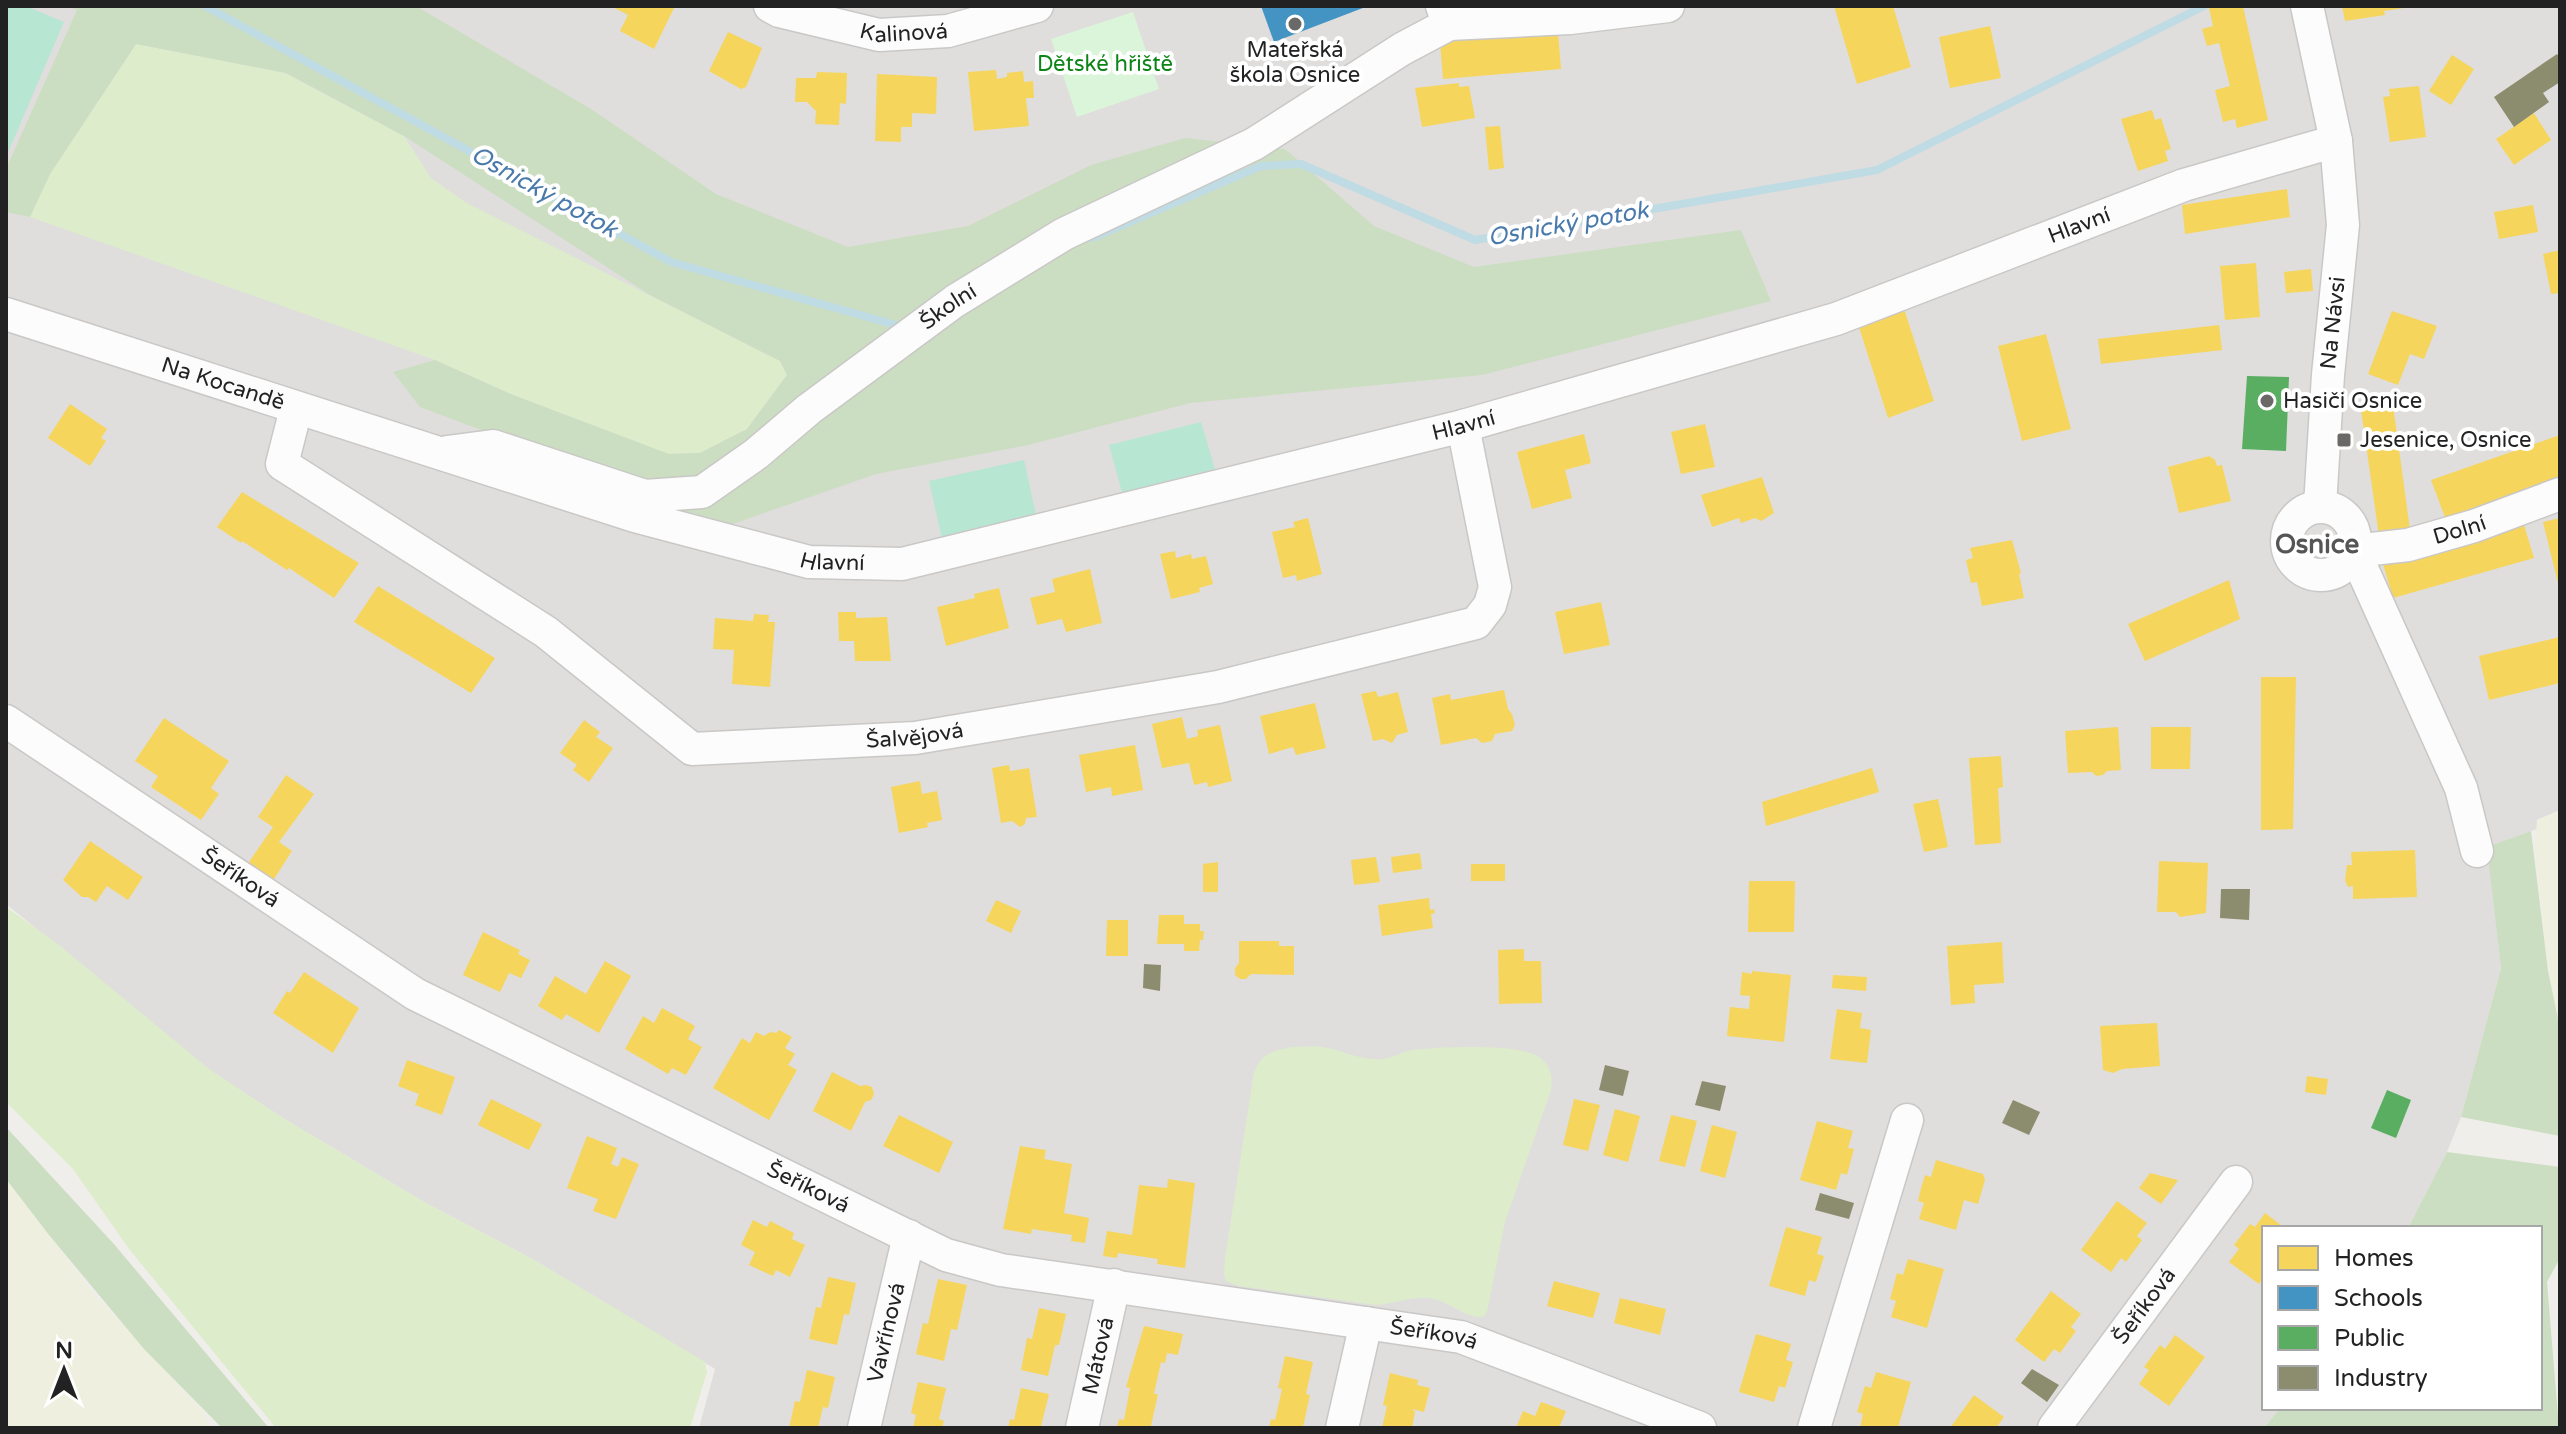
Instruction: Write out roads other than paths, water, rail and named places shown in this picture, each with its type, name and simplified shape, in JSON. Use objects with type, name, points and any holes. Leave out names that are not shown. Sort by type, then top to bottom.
[{"type":"street","name":"Kalinová","points":[[770,6],[779,11],[879,35],[948,31],[1037,6]]},
{"type":"street","name":"Školní","points":[[441,452],[493,446],[645,496],[702,492],[955,301],[1064,234],[1254,144],[1402,49],[1446,15],[1570,18],[1668,6]]},
{"type":"street","points":[[2307,6],[2336,141]]},
{"type":"street","name":"Hlavní","points":[[441,452],[635,516],[809,562],[902,564],[1463,426],[1836,319],[2184,185],[2336,141]]},
{"type":"street","name":"Na Návsi","points":[[2320,506],[2328,375],[2343,225],[2336,141]]},
{"type":"street","name":"Na Kocandě","points":[[6,314],[296,409],[441,452]]},
{"type":"street","name":"Šalvějová","points":[[296,409],[282,464],[546,632],[692,749],[930,736],[1218,687],[1476,623],[1490,605],[1495,587],[1463,426]]},
{"type":"street","name":"Dolní","points":[[2354,551],[2408,545],[2474,526],[2560,494]]},
{"type":"street","points":[[2354,551],[2349,562],[2340,570],[2329,574],[2305,572],[2289,554],[2288,532],[2299,514],[2320,506],[2341,512],[2349,520],[2354,530],[2354,551],[2461,788],[2477,851]]},
{"type":"street","name":"Šeříková","points":[[6,721],[415,994],[946,1255],[1001,1270],[1461,1337],[1700,1428]]},
{"type":"street","points":[[1814,1428],[1907,1120]]},
{"type":"street","name":"Šeříková","points":[[2054,1428],[2236,1182]]},
{"type":"street","name":"Vavřínová","points":[[864,1428],[909,1236]]},
{"type":"street","name":"Mátová","points":[[1082,1428],[1114,1285]]},
{"type":"street","points":[[1342,1428],[1366,1323]]},
{"type":"waterway","name":"Osnický potok","points":[[205,6],[671,262],[903,327]]},
{"type":"waterway","name":"Osnický potok","points":[[1092,238],[1261,166],[1301,164],[1475,240],[1877,170],[2204,6]]},
{"type":"place","name":"Mateřská škola Osnice","points":[[1295,24]]},
{"type":"place","name":"Hasiči Osnice","points":[[2267,401]]},
{"type":"place","name":"Jesenice, Osnice","points":[[2344,440]]},
{"type":"district","name":"Osnice","points":[[2317,544]]},
{"type":"park label","name":"Dětské hřiště","points":[[1105,64]]}]
